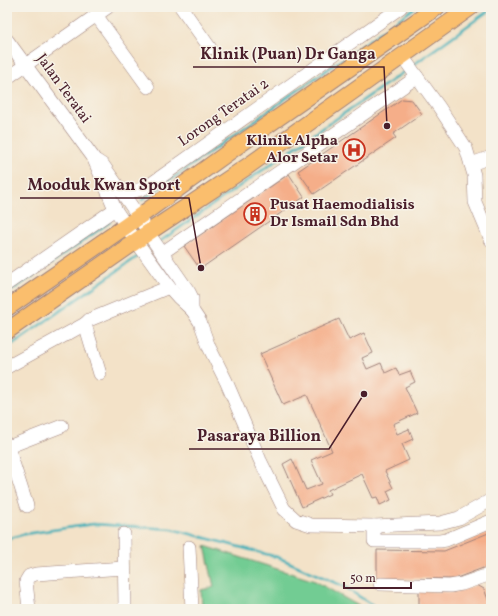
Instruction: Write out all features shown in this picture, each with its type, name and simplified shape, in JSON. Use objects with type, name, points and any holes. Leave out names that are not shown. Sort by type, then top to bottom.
[{"type":"main road","points":[[7,308],[437,7]]},
{"type":"main road","points":[[7,332],[142,249],[156,243],[248,166],[409,67],[471,7]]},
{"type":"street","points":[[7,78],[108,7]]},
{"type":"street","points":[[181,7],[210,48]]},
{"type":"street","name":"Lorong Teratai 2","points":[[119,188],[131,191],[143,188],[401,7]]},
{"type":"street","points":[[96,15],[148,88]]},
{"type":"street","name":"Jalan Teratai","points":[[7,40],[93,157],[115,209],[126,226],[169,287],[178,298],[192,310]]},
{"type":"street","points":[[156,243],[409,67],[439,107],[466,148],[474,176],[476,202],[491,240]]},
{"type":"street","name":"Jalan Teratai","points":[[93,157],[103,165],[189,292],[192,298],[192,310]]},
{"type":"street","points":[[471,164],[491,157]]},
{"type":"street","points":[[7,284],[115,209]]},
{"type":"street","points":[[7,367],[89,320],[169,287]]},
{"type":"street","points":[[192,310],[200,322],[209,347],[284,509],[296,520],[303,524],[311,525],[374,526],[430,524],[449,522],[470,513],[491,500]]},
{"type":"street","points":[[84,324],[100,374]]},
{"type":"street","points":[[27,506],[8,445],[62,426]]},
{"type":"street","points":[[374,526],[374,541],[440,541],[446,540],[491,521]]},
{"type":"street","points":[[124,534],[125,609]]},
{"type":"street","points":[[190,547],[192,609]]},
{"type":"street","points":[[29,609],[26,581],[29,576],[36,574],[124,568]]},
{"type":"street","points":[[380,584],[450,586],[491,576]]},
{"type":"green space","points":[[205,546],[315,581],[364,609],[202,609],[201,590],[214,587]]},
{"type":"building","name":"Klinik Alpha Alor Setar","points":[[402,99],[412,100],[422,114],[393,134],[396,138],[314,194],[298,171]]},
{"type":"building","points":[[289,174],[304,197],[200,269],[184,246]]},
{"type":"building","points":[[339,319],[349,340],[364,333],[373,353],[362,358],[367,369],[381,363],[385,373],[396,368],[399,375],[410,371],[415,382],[405,387],[417,413],[393,424],[397,434],[409,429],[413,439],[402,444],[409,460],[385,471],[393,488],[387,491],[391,500],[380,505],[377,497],[373,498],[362,474],[328,490],[330,494],[302,507],[283,464],[292,459],[306,490],[322,484],[311,460],[332,451],[307,395],[283,405],[260,354]]},
{"type":"building","points":[[491,532],[491,565],[454,579],[377,578],[377,550],[444,551]]},
{"type":"building","points":[[477,585],[484,589],[491,607],[486,609],[419,608],[419,591],[454,592]]},
{"type":"waterway","points":[[142,200],[416,7]]},
{"type":"waterway","points":[[413,65],[491,9]]},
{"type":"waterway","points":[[159,242],[408,69]]},
{"type":"waterway","points":[[7,294],[110,222]]},
{"type":"waterway","points":[[7,348],[140,255]]},
{"type":"waterway","points":[[7,539],[25,534],[93,524],[172,529],[277,557],[345,587],[378,609]]},
{"type":"place","name":"Klinik (Puan) Dr Ganga","points":[[387,126]]},
{"type":"place","name":"Klinik Alpha Alor Setar","points":[[354,150]]},
{"type":"place","name":"Pusat Haemodialisis Dr Ismail Sdn Bhd","points":[[255,214]]},
{"type":"place","name":"Mooduk Kwan Sport","points":[[201,268]]},
{"type":"place","name":"Pasaraya Billion","points":[[364,394]]}]
